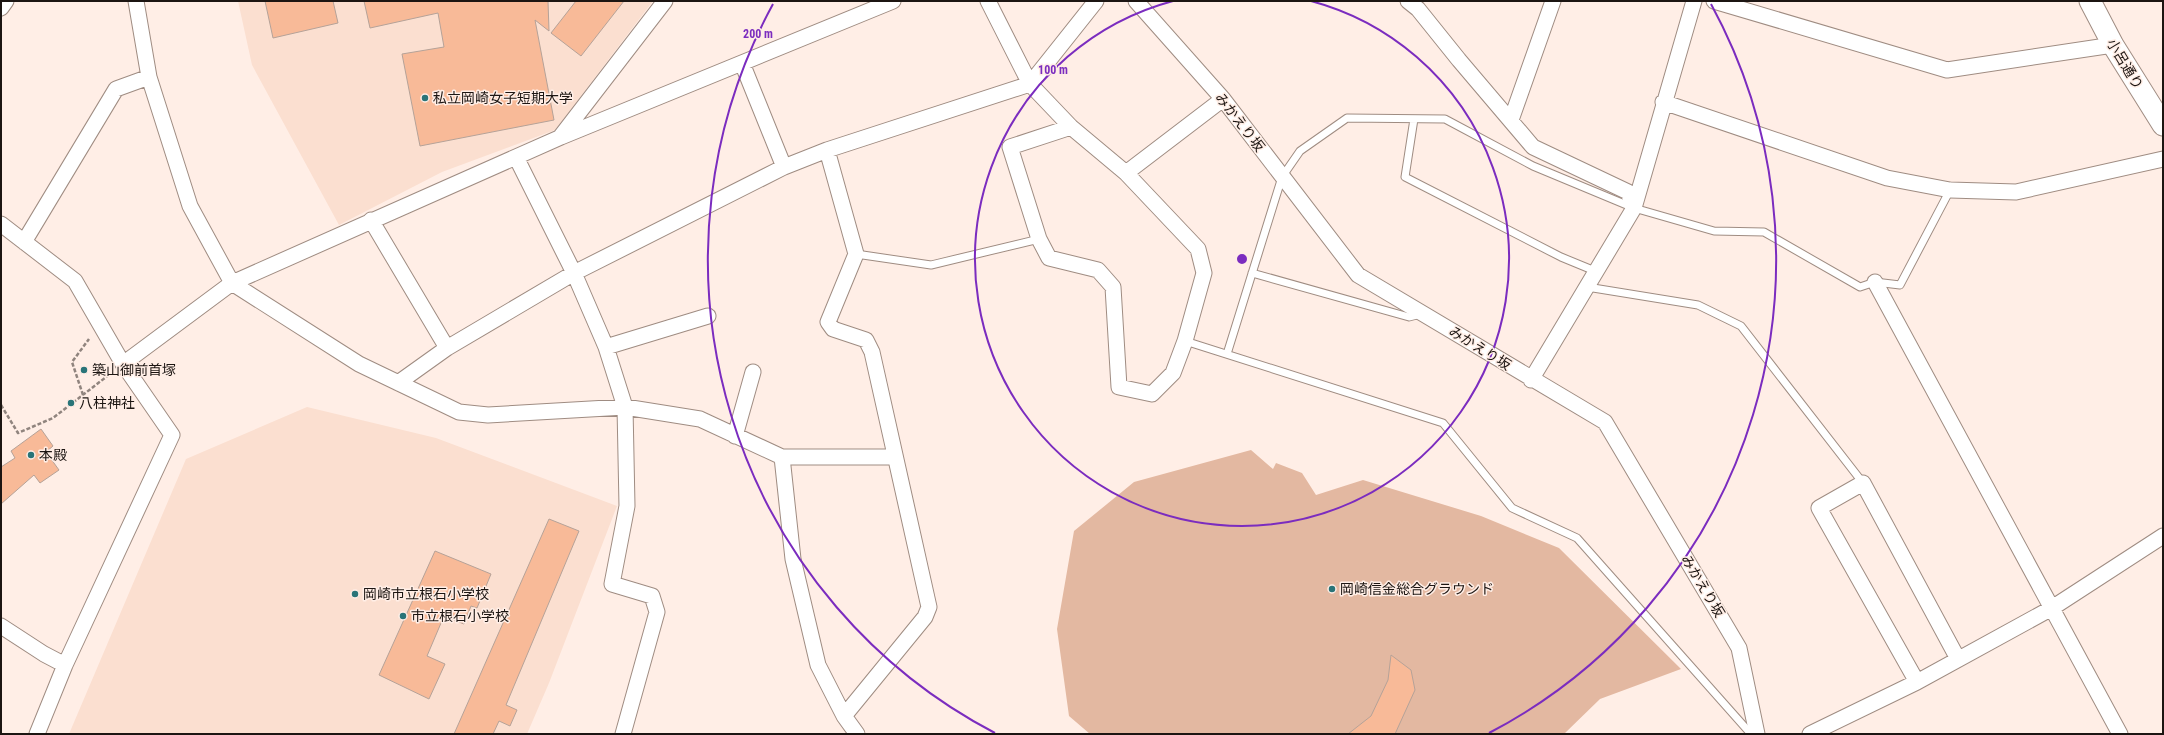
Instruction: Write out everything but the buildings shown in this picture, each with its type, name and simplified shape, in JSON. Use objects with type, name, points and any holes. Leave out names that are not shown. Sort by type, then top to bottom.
[{"type":"street","points":[[1,8],[6,1]]},
{"type":"street","points":[[136,1],[149,77],[190,206],[232,283],[359,364],[459,412],[488,415],[625,407],[700,419],[782,457],[896,457]]},
{"type":"street","points":[[561,137],[665,1]]},
{"type":"street","points":[[123,364],[232,283],[516,156],[893,1]]},
{"type":"street","points":[[988,1],[1030,84],[1071,127],[1126,173],[1198,249],[1204,273],[1185,341],[1173,373],[1152,394],[1119,386],[1113,287],[1098,270],[1049,258],[1039,239],[1010,147],[1071,127]]},
{"type":"street","points":[[398,382],[447,348],[574,273],[784,167],[827,150],[1030,84],[1096,1]]},
{"type":"street","name":"みかえり坂","points":[[1136,1],[1223,99],[1358,275],[1425,313],[1531,380],[1605,422],[1739,648],[1756,734]]},
{"type":"street","points":[[1408,1],[1418,9],[1533,147],[1628,192],[1634,208]]},
{"type":"street","points":[[1511,120],[1553,1]]},
{"type":"street","points":[[1531,380],[1634,208],[1663,102],[1694,1]]},
{"type":"street","points":[[1714,1],[1947,70],[2113,45]]},
{"type":"street","name":"小呂通り","points":[[2090,1],[2113,45],[2163,125]]},
{"type":"street","points":[[742,63],[784,167]]},
{"type":"street","points":[[24,242],[116,89],[149,77]]},
{"type":"street","points":[[1126,173],[1223,99]]},
{"type":"street","points":[[1663,102],[1886,178],[1950,190],[2016,192],[2163,158]]},
{"type":"street","points":[[827,150],[856,254],[828,322],[833,328],[866,340],[872,352],[929,608],[925,617],[844,716]]},
{"type":"street","points":[[516,156],[574,273],[606,347],[625,407],[627,506],[612,584],[652,596],[657,612],[623,734]]},
{"type":"street","points":[[371,220],[447,348]]},
{"type":"street","points":[[1,224],[75,281],[123,364],[172,435],[66,665],[37,734]]},
{"type":"street","points":[[1876,282],[2120,734]]},
{"type":"street","points":[[606,347],[708,316]]},
{"type":"street","points":[[736,436],[753,372]]},
{"type":"street","points":[[782,457],[793,559],[818,665],[844,716],[857,734]]},
{"type":"street","points":[[1917,682],[1819,508],[1863,483],[1958,659]]},
{"type":"street","points":[[1810,734],[1917,682],[2052,608],[2163,536]]},
{"type":"street","points":[[1,626],[44,654],[66,665]]},
{"type":"lane","points":[[1227,354],[1282,177],[1300,151],[1347,118],[1445,119],[1533,166],[1634,208],[1714,231],[1764,232],[1860,287],[1876,282],[1900,285],[1950,190]]},
{"type":"lane","points":[[1414,119],[1405,177],[1561,257],[1595,271]]},
{"type":"lane","points":[[856,254],[931,265],[1039,239]]},
{"type":"lane","points":[[1252,273],[1409,318],[1425,313]]},
{"type":"lane","points":[[1587,287],[1698,305],[1741,326],[1863,483]]},
{"type":"lane","points":[[1185,341],[1443,423],[1512,508],[1577,538],[1751,734]]},
{"type":"path","points":[[83,395],[72,362],[101,326]]},
{"type":"path","points":[[1,405],[18,433],[53,418],[123,364]]},
{"type":"shaded area","name":"私立岡崎女子短期大学","points":[[238,1],[653,1],[555,130],[442,172],[339,225],[252,65]]},
{"type":"shaded area","name":"岡崎市立根石小学校","points":[[307,407],[436,438],[617,506],[549,683],[527,734],[69,734],[186,459]]},
{"type":"shaded area","name":"岡崎信金総合グラウンド","points":[[1251,450],[1273,469],[1276,463],[1302,473],[1316,495],[1363,480],[1481,516],[1559,548],[1681,669],[1600,699],[1564,734],[1090,734],[1069,716],[1057,629],[1074,531],[1134,482]]},
{"type":"place","name":"私立岡崎女子短期大学","points":[[425,98]]},
{"type":"place","name":"築山御前首塚","points":[[84,370]]},
{"type":"place","name":"八柱神社","points":[[71,403]]},
{"type":"place","name":"本殿","points":[[31,455]]},
{"type":"place","name":"岡崎信金総合グラウンド","points":[[1332,589]]},
{"type":"place","name":"岡崎市立根石小学校","points":[[355,594]]},
{"type":"place","name":"市立根石小学校","points":[[403,616]]}]
